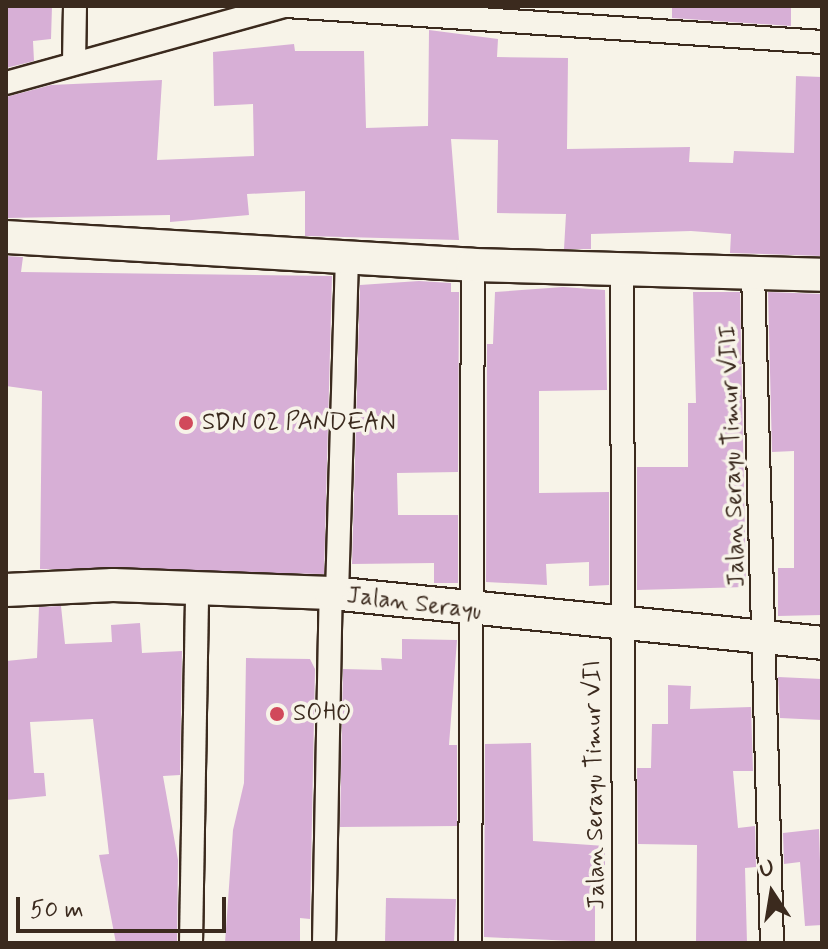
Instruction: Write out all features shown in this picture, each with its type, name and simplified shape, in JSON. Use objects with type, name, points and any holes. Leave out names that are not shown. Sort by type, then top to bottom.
[{"type":"street","points":[[74,63],[75,6]]},
{"type":"street","points":[[6,83],[286,6],[822,42]]},
{"type":"street","points":[[6,237],[473,265],[822,275]]},
{"type":"street","points":[[324,943],[347,257]]},
{"type":"street","points":[[470,943],[473,265]]},
{"type":"street","name":"Jalan Serayu Timur VII","points":[[622,270],[618,627],[624,943]]},
{"type":"street","name":"Jalan Serayu Timur VIII","points":[[753,273],[772,943]]},
{"type":"street","points":[[191,943],[197,587]]},
{"type":"street","name":"Jalan Serayu","points":[[6,590],[197,587],[334,594],[618,627],[822,643]]},
{"type":"building","points":[[6,6],[52,6],[51,39],[33,41],[34,61],[6,68]]},
{"type":"building","points":[[672,6],[791,6],[791,26],[672,18]]},
{"type":"building","points":[[429,30],[498,39],[497,57],[568,58],[567,149],[690,147],[689,162],[733,163],[734,151],[794,153],[796,76],[822,77],[822,256],[730,253],[731,234],[691,231],[591,234],[591,249],[564,249],[566,214],[497,213],[498,140],[451,139],[459,240],[305,236],[305,191],[247,194],[249,215],[170,222],[170,215],[6,218],[6,97],[51,85],[162,80],[157,160],[254,156],[253,104],[214,106],[213,52],[294,44],[295,51],[364,51],[366,128],[428,126]]},
{"type":"building","name":"SDN 02 PANDEAN","points":[[6,256],[23,257],[21,272],[332,276],[324,574],[40,569],[42,391],[6,386]]},
{"type":"building","points":[[419,281],[451,283],[451,292],[459,292],[458,472],[397,473],[398,515],[458,515],[458,583],[434,583],[434,563],[352,564],[360,285]]},
{"type":"building","points":[[563,287],[605,290],[607,390],[539,391],[539,493],[609,492],[609,585],[589,586],[589,562],[546,564],[547,585],[486,582],[487,344],[493,344],[495,292]]},
{"type":"building","points":[[693,292],[740,292],[746,587],[637,590],[637,467],[688,467],[688,403],[696,403]]},
{"type":"building","points":[[768,292],[822,294],[822,615],[778,616],[778,568],[794,568],[794,451],[772,452]]},
{"type":"building","points":[[61,606],[65,644],[112,642],[111,625],[140,623],[142,653],[182,651],[180,775],[163,776],[178,860],[177,943],[116,943],[99,855],[109,854],[93,719],[30,722],[34,773],[44,773],[46,796],[6,800],[6,661],[37,658],[39,607]]},
{"type":"building","points":[[402,639],[457,640],[449,745],[457,745],[457,826],[340,827],[343,669],[382,670],[381,658],[402,659]]},
{"type":"building","points":[[246,658],[310,659],[315,669],[310,919],[300,918],[300,943],[225,943],[233,830],[244,783]]},
{"type":"building","points":[[778,677],[822,679],[822,720],[780,718]]},
{"type":"building","points":[[668,685],[691,686],[690,709],[751,707],[753,771],[733,771],[738,828],[755,826],[756,867],[745,868],[747,943],[696,943],[697,845],[638,844],[637,768],[651,768],[652,724],[668,724]]},
{"type":"building","points":[[531,743],[533,841],[605,846],[605,880],[595,880],[595,942],[484,937],[485,744]]},
{"type":"building","points":[[819,829],[822,925],[805,926],[800,862],[784,864],[783,833]]},
{"type":"building","points":[[386,898],[456,899],[454,943],[385,943]]},
{"type":"place","name":"SDN 02 PANDEAN","points":[[186,423]]},
{"type":"place","name":"SOHO","points":[[277,714]]}]
